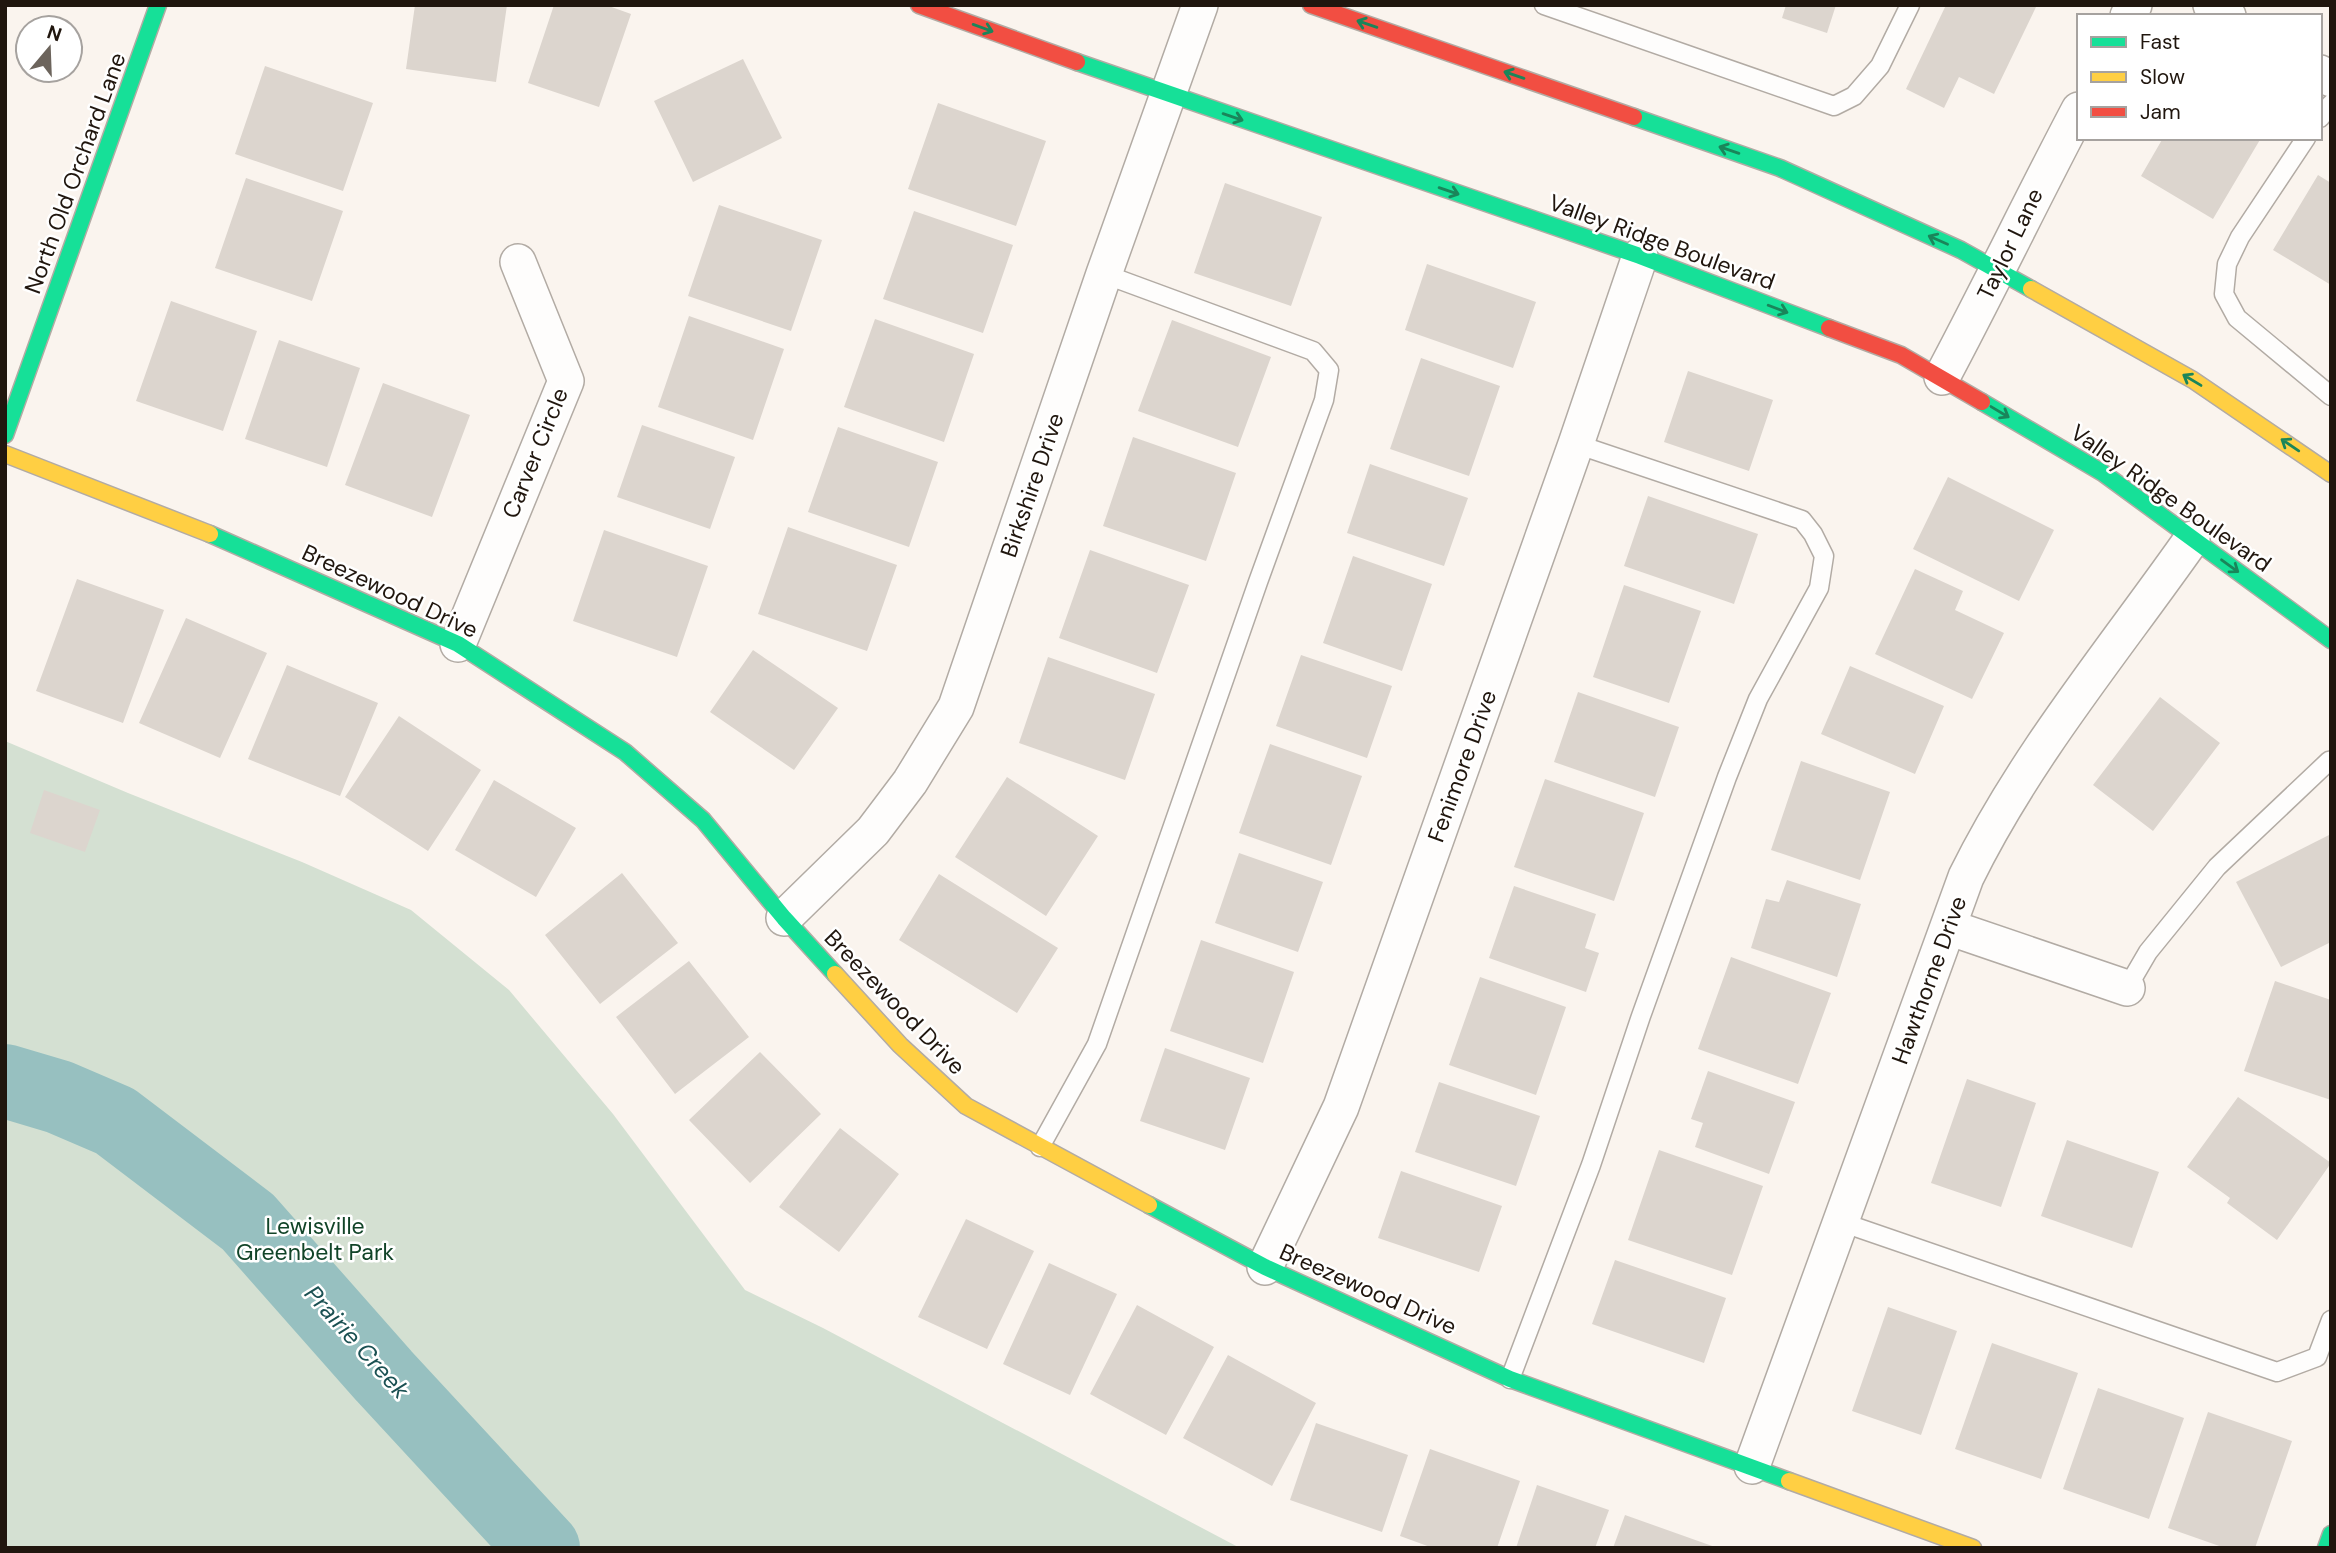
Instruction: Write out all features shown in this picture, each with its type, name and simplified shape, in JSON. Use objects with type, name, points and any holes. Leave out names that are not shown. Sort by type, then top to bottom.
[{"type":"street","name":"North Old Orchard Lane","points":[[5,435],[158,5]]},
{"type":"street","name":"Valley Ridge Boulevard","points":[[919,5],[1169,95],[1640,256],[1900,355],[2103,473],[2331,640]]},
{"type":"street","name":"Birkshire Drive","points":[[784,918],[873,831],[910,782],[956,707],[1104,274],[1200,5]]},
{"type":"street","points":[[1311,5],[1780,168],[1961,250],[2193,380],[2331,474]]},
{"type":"street","name":"Taylor Lane","points":[[1942,377],[2077,114]]},
{"type":"street","name":"Fenimore Drive","points":[[1265,1267],[1341,1107],[1640,256]]},
{"type":"street","name":"Carver Circle","points":[[458,644],[566,381],[518,262]]},
{"type":"street","name":"Breezewood Drive","points":[[5,454],[230,542],[458,644],[625,752],[704,820],[784,918],[900,1045],[966,1106],[1265,1267],[1510,1379],[1973,1548]]},
{"type":"street","name":"Hawthorne Drive","points":[[1752,1466],[1966,877],[1989,830],[2032,761],[2192,539]]},
{"type":"street","points":[[1948,927],[2127,988]]},
{"type":"street","points":[[2326,1548],[2331,1534]]},
{"type":"lane","points":[[1544,5],[1835,106],[1854,96],[1880,66],[1910,5]]},
{"type":"lane","points":[[2305,140],[2240,237],[2227,264],[2224,294],[2237,318],[2331,396]]},
{"type":"lane","points":[[1040,1147],[1097,1044],[1324,400],[1329,370],[1313,351],[1104,274]]},
{"type":"lane","points":[[1510,1379],[1591,1165],[1727,776],[1758,699],[1819,588],[1824,556],[1802,520],[1576,444]]},
{"type":"lane","points":[[2127,988],[2148,952],[2217,867],[2331,762]]},
{"type":"lane","points":[[1841,1222],[2277,1372],[2317,1356],[2331,1320]]},
{"type":"green space","name":"Lewisville Greenbelt Park","points":[[5,741],[302,862],[411,910],[509,990],[613,1114],[745,1290],[823,1328],[1240,1548],[5,1548]]},
{"type":"building","points":[[415,5],[507,5],[496,82],[406,69]]},
{"type":"building","points":[[554,5],[606,5],[631,14],[599,107],[528,83]]},
{"type":"building","points":[[1786,5],[1836,5],[1827,33],[1782,18]]},
{"type":"building","points":[[1946,5],[2036,7],[1994,94],[1959,77],[1944,108],[1906,89]]},
{"type":"building","points":[[743,59],[782,138],[693,182],[654,101]]},
{"type":"building","points":[[265,66],[373,103],[343,191],[235,154]]},
{"type":"building","points":[[938,103],[1046,141],[1016,226],[908,189]]},
{"type":"building","points":[[2162,140],[2260,140],[2213,219],[2141,176]]},
{"type":"building","points":[[2318,175],[2331,183],[2331,285],[2273,250]]},
{"type":"building","points":[[246,178],[343,211],[312,301],[215,268]]},
{"type":"building","points":[[1225,183],[1322,217],[1291,306],[1194,273]]},
{"type":"building","points":[[719,205],[822,240],[791,331],[688,296]]},
{"type":"building","points":[[914,211],[1013,245],[983,333],[883,299]]},
{"type":"building","points":[[1427,264],[1536,302],[1513,368],[1405,330]]},
{"type":"building","points":[[171,301],[257,331],[223,431],[136,401]]},
{"type":"building","points":[[689,316],[784,349],[753,440],[658,407]]},
{"type":"building","points":[[875,319],[974,354],[944,442],[844,407]]},
{"type":"building","points":[[1172,320],[1271,357],[1238,447],[1138,411]]},
{"type":"building","points":[[279,340],[360,368],[327,467],[245,439]]},
{"type":"building","points":[[1421,358],[1500,386],[1469,476],[1390,449]]},
{"type":"building","points":[[1688,371],[1773,400],[1749,471],[1664,442]]},
{"type":"building","points":[[383,383],[470,415],[432,517],[345,485]]},
{"type":"building","points":[[642,425],[735,457],[710,529],[617,497]]},
{"type":"building","points":[[838,427],[938,462],[909,547],[808,512]]},
{"type":"building","points":[[1133,437],[1236,473],[1206,561],[1103,526]]},
{"type":"building","points":[[1370,464],[1468,498],[1444,566],[1347,533]]},
{"type":"building","points":[[1948,477],[2054,530],[2019,601],[1913,549]]},
{"type":"building","points":[[1648,496],[1758,534],[1734,604],[1624,566]]},
{"type":"building","points":[[788,527],[897,565],[867,651],[758,614]]},
{"type":"building","points":[[604,530],[708,566],[677,657],[573,621]]},
{"type":"building","points":[[1090,550],[1189,585],[1157,673],[1059,638]]},
{"type":"building","points":[[1353,556],[1432,584],[1402,671],[1323,643]]},
{"type":"building","points":[[1915,569],[1963,591],[1955,610],[2004,633],[1972,699],[1875,654]]},
{"type":"building","points":[[77,579],[164,610],[123,723],[36,691]]},
{"type":"building","points":[[1624,585],[1701,611],[1669,703],[1593,677]]},
{"type":"building","points":[[186,618],[267,653],[220,758],[139,723]]},
{"type":"building","points":[[753,650],[838,708],[794,770],[710,712]]},
{"type":"building","points":[[1301,655],[1392,686],[1367,758],[1276,726]]},
{"type":"building","points":[[1048,657],[1155,694],[1125,780],[1019,743]]},
{"type":"building","points":[[287,665],[378,703],[340,796],[248,759]]},
{"type":"building","points":[[1850,666],[1944,706],[1915,774],[1821,734]]},
{"type":"building","points":[[1578,692],[1679,727],[1655,797],[1554,762]]},
{"type":"building","points":[[2160,697],[2220,743],[2153,831],[2093,785]]},
{"type":"building","points":[[399,716],[481,770],[428,851],[345,797]]},
{"type":"building","points":[[1270,744],[1362,776],[1331,865],[1239,833]]},
{"type":"building","points":[[1801,761],[1890,792],[1860,880],[1771,850]]},
{"type":"building","points":[[1007,777],[1098,836],[1046,916],[955,857]]},
{"type":"building","points":[[1545,779],[1644,813],[1614,901],[1514,867]]},
{"type":"building","points":[[494,780],[576,828],[536,897],[455,850]]},
{"type":"building","points":[[44,790],[100,810],[85,852],[30,833]]},
{"type":"building","points":[[2331,834],[2331,942],[2281,967],[2236,882]]},
{"type":"building","points":[[1239,853],[1323,882],[1298,952],[1215,923]]},
{"type":"building","points":[[622,873],[678,943],[600,1004],[545,935]]},
{"type":"building","points":[[939,874],[1058,948],[1017,1013],[899,940]]},
{"type":"building","points":[[1787,880],[1861,904],[1837,977],[1751,948],[1766,899],[1779,902]]},
{"type":"building","points":[[1514,886],[1596,914],[1585,948],[1599,953],[1586,992],[1489,958]]},
{"type":"building","points":[[1201,940],[1294,972],[1263,1063],[1170,1031]]},
{"type":"building","points":[[1731,957],[1831,993],[1798,1084],[1698,1049]]},
{"type":"building","points":[[689,961],[749,1037],[675,1094],[616,1017]]},
{"type":"building","points":[[1480,977],[1566,1007],[1536,1095],[1449,1065]]},
{"type":"building","points":[[2275,981],[2331,1000],[2331,1100],[2244,1071]]},
{"type":"building","points":[[1165,1048],[1250,1078],[1225,1150],[1140,1121]]},
{"type":"building","points":[[760,1052],[821,1114],[750,1183],[689,1120]]},
{"type":"building","points":[[1708,1071],[1795,1102],[1769,1174],[1695,1147],[1703,1123],[1691,1119]]},
{"type":"building","points":[[1967,1079],[2036,1103],[2001,1207],[1931,1183]]},
{"type":"building","points":[[1439,1082],[1540,1116],[1516,1186],[1415,1152]]},
{"type":"building","points":[[2238,1097],[2331,1163],[2277,1240],[2227,1203],[2230,1198],[2187,1167]]},
{"type":"building","points":[[840,1128],[899,1174],[839,1252],[779,1207]]},
{"type":"building","points":[[2067,1140],[2159,1172],[2132,1248],[2041,1216]]},
{"type":"building","points":[[1659,1150],[1763,1186],[1732,1275],[1628,1240]]},
{"type":"building","points":[[1401,1171],[1502,1206],[1479,1272],[1378,1238]]},
{"type":"building","points":[[966,1219],[1034,1251],[987,1349],[918,1317]]},
{"type":"building","points":[[1615,1260],[1726,1298],[1704,1363],[1592,1324]]},
{"type":"building","points":[[1049,1263],[1117,1294],[1070,1395],[1003,1364]]},
{"type":"building","points":[[1137,1305],[1214,1347],[1166,1435],[1090,1394]]},
{"type":"building","points":[[1888,1307],[1957,1331],[1921,1435],[1852,1411]]},
{"type":"building","points":[[1992,1343],[2078,1373],[2041,1479],[1955,1449]]},
{"type":"building","points":[[1228,1355],[1316,1403],[1272,1486],[1183,1438]]},
{"type":"building","points":[[2098,1388],[2184,1418],[2149,1519],[2063,1489]]},
{"type":"building","points":[[2208,1412],[2292,1441],[2255,1548],[2225,1548],[2168,1528]]},
{"type":"building","points":[[1316,1423],[1408,1455],[1382,1532],[1290,1500]]},
{"type":"building","points":[[1430,1449],[1520,1481],[1497,1548],[1433,1548],[1400,1536]]},
{"type":"building","points":[[1537,1485],[1609,1510],[1595,1548],[1516,1548]]},
{"type":"building","points":[[1625,1515],[1715,1547],[1613,1548]]},
{"type":"waterway","name":"Prairie Creek","points":[[5,1081],[59,1097],[115,1121],[248,1222],[384,1376],[543,1548]]},
{"type":"traffic: fast","points":[[5,435],[158,5]]},
{"type":"traffic: fast","points":[[1077,62],[1640,256],[1829,328]]},
{"type":"traffic: fast","points":[[1634,117],[1780,168],[1961,250],[2031,289]]},
{"type":"traffic: fast","points":[[1982,402],[2103,473],[2331,640]]},
{"type":"traffic: fast","points":[[210,534],[458,644],[625,752],[703,820],[784,918],[835,974]]},
{"type":"traffic: fast","points":[[1149,1205],[1265,1267],[1510,1379],[1789,1481]]},
{"type":"traffic: fast","points":[[2326,1548],[2331,1534]]},
{"type":"traffic: slow","points":[[2031,289],[2193,380],[2331,474]]},
{"type":"traffic: slow","points":[[5,454],[210,534]]},
{"type":"traffic: slow","points":[[835,974],[900,1045],[966,1106],[1149,1205]]},
{"type":"traffic: slow","points":[[1789,1481],[1973,1548]]},
{"type":"traffic: jam","points":[[919,5],[1077,62]]},
{"type":"traffic: jam","points":[[1311,5],[1634,117]]},
{"type":"traffic: jam","points":[[1829,328],[1901,355],[1982,402]]}]
